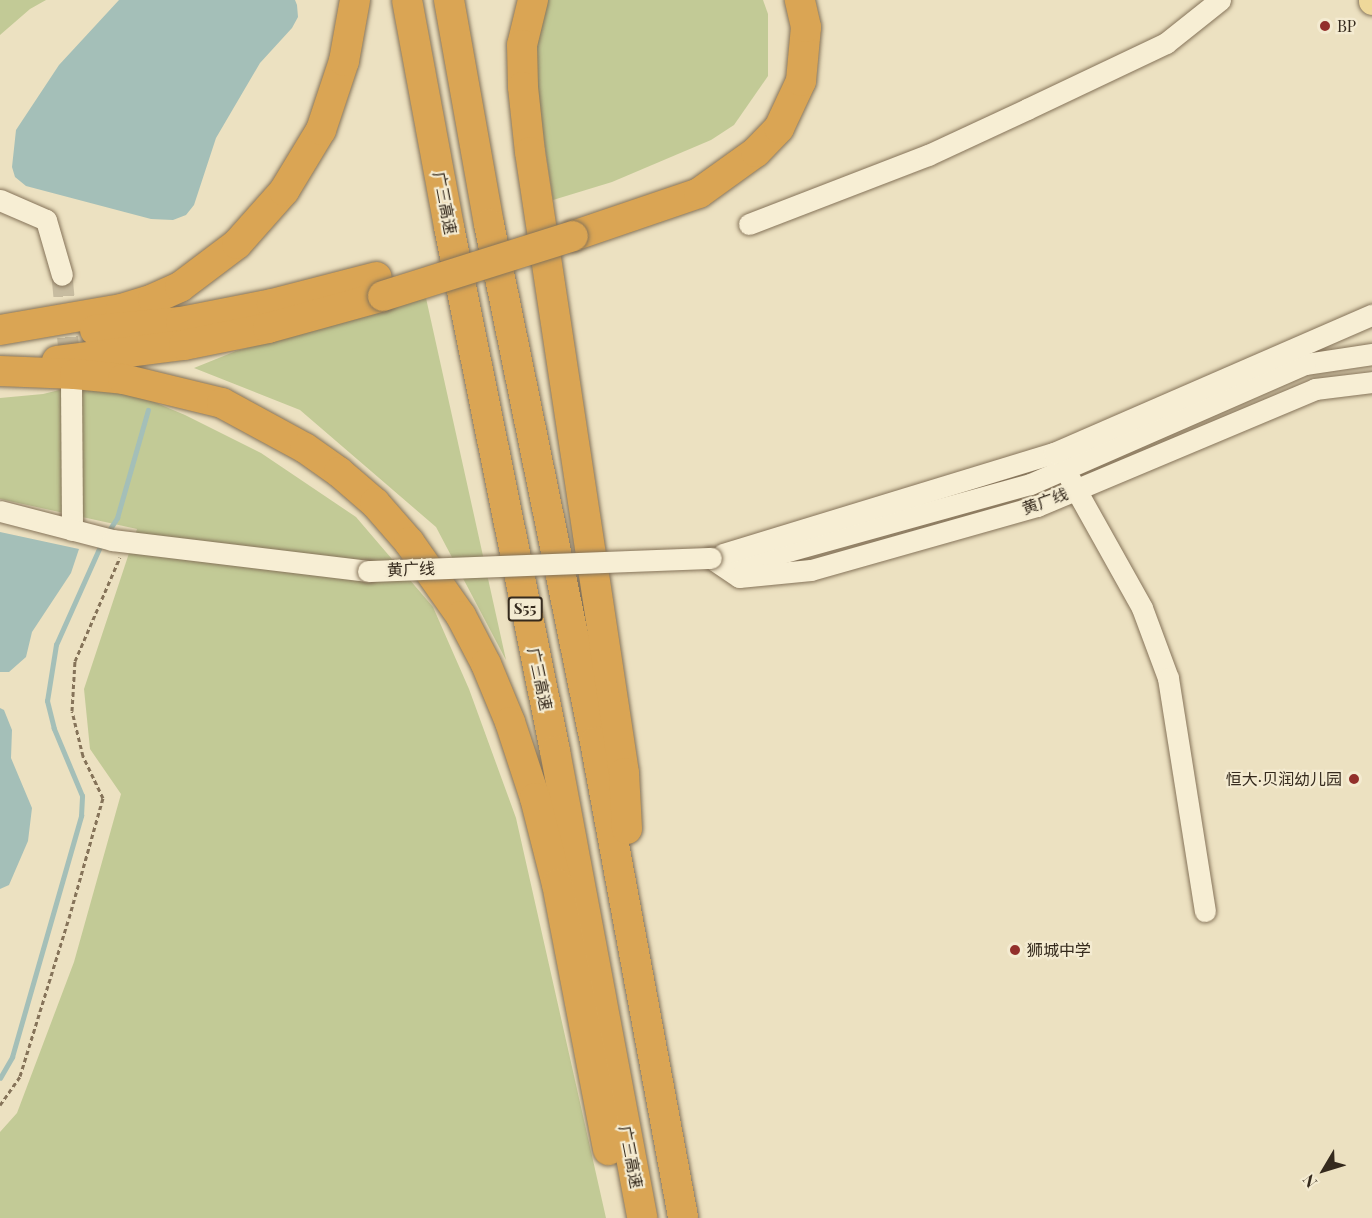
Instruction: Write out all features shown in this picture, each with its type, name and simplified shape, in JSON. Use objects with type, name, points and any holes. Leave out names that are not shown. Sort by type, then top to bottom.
[{"type":"highway","points":[[0,332],[121,309],[153,299],[180,286],[237,244],[284,191],[321,130],[344,61],[355,0]]},
{"type":"highway","name":"广三高速","points":[[407,0],[453,251],[557,762],[642,1218]]},
{"type":"highway","name":"S55","points":[[448,0],[492,235],[595,742],[683,1218]]},
{"type":"highway","points":[[533,0],[522,45],[523,87],[530,152],[624,773],[636,967]]},
{"type":"highway","points":[[570,226],[681,179],[712,162],[737,144],[764,113],[783,70],[786,42],[780,0]]},
{"type":"highway","points":[[0,369],[184,345],[268,328],[382,286],[570,226],[699,192],[756,152],[779,128],[801,81],[806,27],[800,0]]},
{"type":"highway","points":[[0,332],[116,329],[181,322],[382,286]]},
{"type":"highway","points":[[0,369],[123,379],[222,403],[296,443],[339,472],[375,503],[437,579],[486,664],[510,722],[535,798],[557,884],[615,1185],[626,1218]]},
{"type":"street","points":[[749,224],[928,155],[1166,43],[1220,0]]},
{"type":"street","points":[[0,200],[46,220],[62,275]]},
{"type":"street","points":[[711,558],[1059,461],[1372,315]]},
{"type":"street","name":"黄广线","points":[[1059,461],[1305,364],[1372,354]]},
{"type":"street","name":"黄广线","points":[[0,511],[112,539],[368,571],[711,558],[739,577],[811,570],[1037,506],[1315,389],[1372,382]]},
{"type":"street","points":[[71,383],[72,530]]},
{"type":"street","points":[[1059,461],[1142,608],[1168,678],[1205,911]]},
{"type":"path","points":[[0,1105],[20,1076],[103,798],[83,756],[72,711],[75,661],[112,539]]},
{"type":"green space","points":[[0,0],[46,0],[30,9],[0,35]]},
{"type":"green space","points":[[543,0],[763,0],[768,14],[768,76],[734,125],[711,140],[612,182],[553,200],[536,86],[538,16]]},
{"type":"green space","points":[[426,298],[506,660],[436,527],[300,410],[194,368],[236,351]]},
{"type":"green space","points":[[84,384],[116,386],[185,415],[261,453],[356,517],[433,607],[469,689],[516,818],[606,1218],[0,1218],[0,1132],[17,1113],[74,962],[121,794],[90,749],[84,689],[137,529],[0,499],[0,398],[43,394]]},
{"type":"water","points":[[119,0],[295,0],[297,5],[298,17],[292,28],[260,63],[216,138],[194,205],[186,215],[173,220],[151,219],[26,186],[15,177],[12,167],[16,130],[59,65]]},
{"type":"water","points":[[0,532],[79,549],[71,573],[32,632],[26,657],[9,672],[0,672]]},
{"type":"water","points":[[0,708],[4,710],[12,730],[11,758],[32,808],[28,841],[9,885],[0,889]]},
{"type":"waterway","points":[[108,532],[117,518],[148,410]]},
{"type":"waterway","points":[[0,1078],[12,1057],[81,816],[82,796],[54,729],[47,701],[56,645],[102,542]]},
{"type":"tunnel","points":[[62,275],[71,373]]},
{"type":"place","name":"BP","points":[[1325,26]]},
{"type":"place","name":"恒大·贝润幼儿园","points":[[1354,779]]},
{"type":"place","name":"狮城中学","points":[[1015,950]]}]
